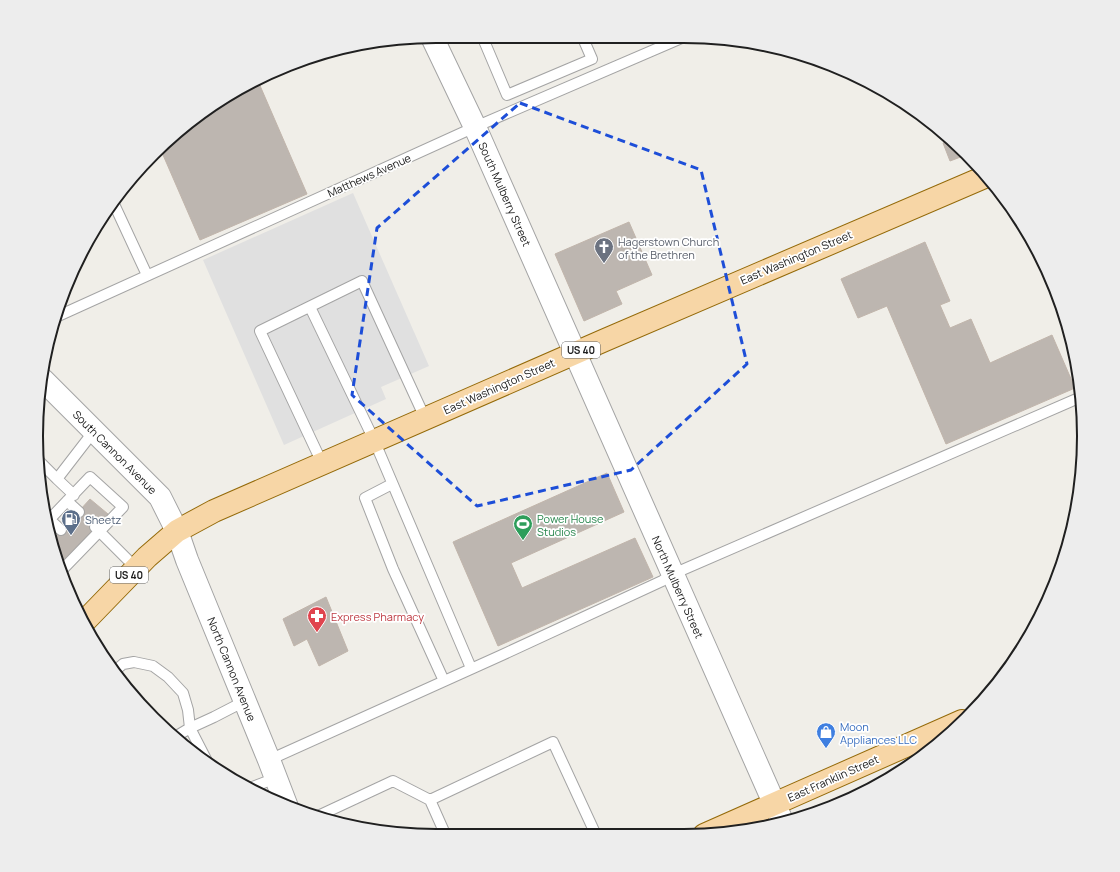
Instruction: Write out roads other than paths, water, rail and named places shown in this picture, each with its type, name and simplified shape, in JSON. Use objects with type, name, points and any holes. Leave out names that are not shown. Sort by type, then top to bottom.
[{"type":"main road","name":"East Washington Street","points":[[87,615],[147,556],[177,531],[214,511],[574,353],[981,179]]},
{"type":"main road","name":"East Franklin Street","points":[[732,826],[778,812],[945,730]]},
{"type":"street","name":"South Mulberry Street","points":[[435,43],[475,127],[574,353]]},
{"type":"street","name":"North Mulberry Street","points":[[574,353],[778,812]]},
{"type":"street","name":"South Cannon Avenue","points":[[46,383],[160,497],[177,531]]},
{"type":"street","name":"North Cannon Avenue","points":[[177,531],[187,560],[283,798]]},
{"type":"lane","points":[[485,43],[507,95],[592,59],[585,43]]},
{"type":"lane","name":"Matthews Avenue","points":[[63,314],[475,127],[670,43]]},
{"type":"lane","points":[[116,208],[147,276]]},
{"type":"lane","points":[[322,463],[260,331],[362,281],[425,418]]},
{"type":"lane","points":[[310,307],[374,440],[471,668]]},
{"type":"lane","points":[[255,784],[272,769],[471,668],[662,581],[673,574],[1075,400]]},
{"type":"lane","points":[[57,479],[94,431]]},
{"type":"lane","points":[[44,466],[57,479],[79,512]]},
{"type":"lane","points":[[52,517],[90,477],[123,507],[97,529],[65,565]]},
{"type":"lane","points":[[392,484],[365,498],[393,569],[444,681]]},
{"type":"lane","points":[[53,525],[61,530]]},
{"type":"lane","points":[[97,529],[136,568]]},
{"type":"lane","points":[[119,668],[123,664],[134,662],[153,666],[183,692],[188,710],[190,728],[202,752]]},
{"type":"lane","points":[[180,734],[245,701]]},
{"type":"lane","points":[[430,800],[553,742],[593,829]]},
{"type":"lane","points":[[325,813],[393,781],[430,800],[443,829]]},
{"type":"place","name":"Hagerstown Church of the Brethren","points":[[604,264]]},
{"type":"place","name":"Sheetz","points":[[71,536]]},
{"type":"place","name":"Power House Studios","points":[[523,541]]},
{"type":"place","name":"Express Pharmacy","points":[[317,633]]},
{"type":"place","name":"Moon Appliances LLC","points":[[826,749]]}]
